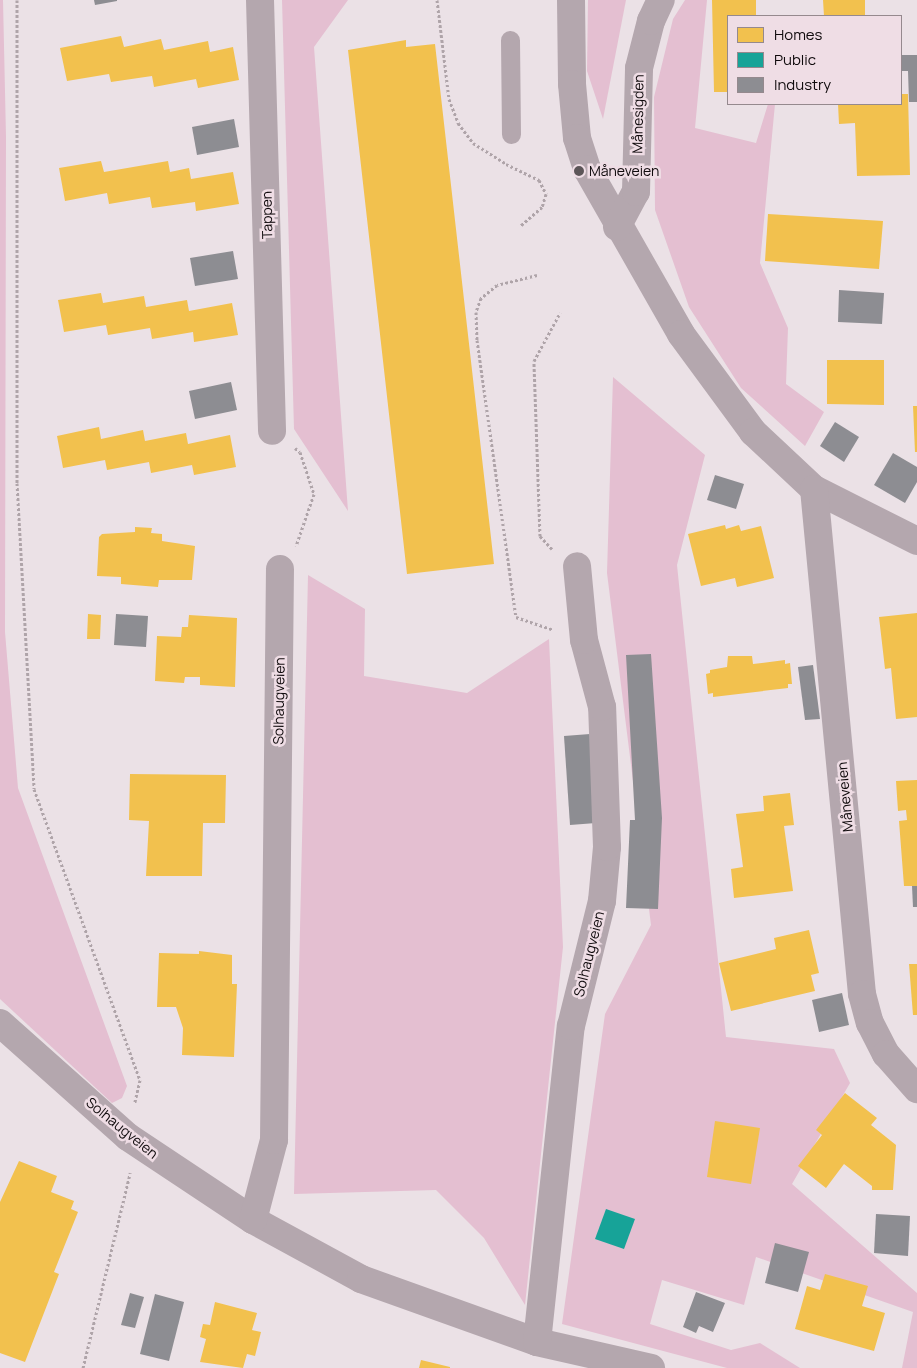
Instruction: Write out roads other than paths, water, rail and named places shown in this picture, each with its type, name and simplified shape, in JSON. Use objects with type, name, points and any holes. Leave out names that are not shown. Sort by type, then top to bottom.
[{"type":"street","name":"Tappen","points":[[260,0],[272,431]]},
{"type":"street","points":[[571,0],[572,84],[577,138],[587,170],[617,226],[681,334],[714,383],[753,432],[814,489],[917,541]]},
{"type":"street","name":"Månesigden","points":[[617,226],[636,192],[639,68],[651,21],[661,0]]},
{"type":"street","name":"Måneveien","points":[[814,489],[862,994],[870,1023],[886,1054],[917,1089]]},
{"type":"street","name":"Solhaugveien","points":[[537,1342],[572,1026],[602,901],[607,847],[602,707],[584,640],[577,566]]},
{"type":"street","name":"Solhaugveien","points":[[253,1220],[274,1140],[280,569]]},
{"type":"street","name":"Solhaugveien","points":[[0,1023],[128,1137],[253,1220],[361,1279],[537,1342],[626,1364],[651,1368]]},
{"type":"lane","points":[[510,40],[511,134]]},
{"type":"place","name":"Måneveien","points":[[579,171]]}]
